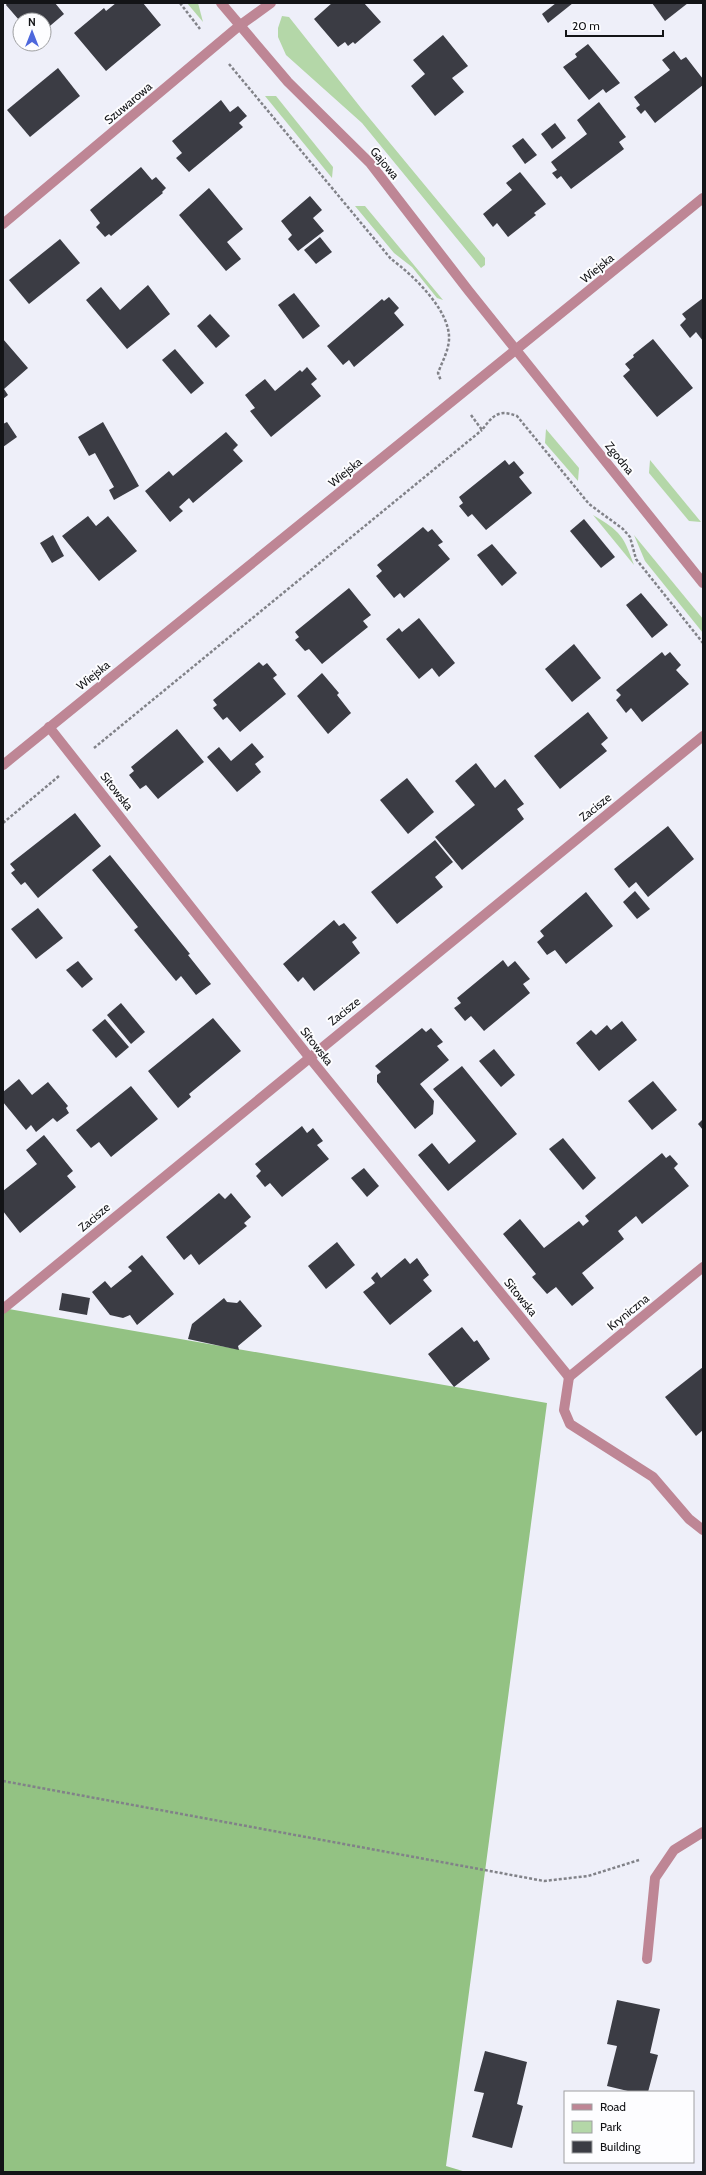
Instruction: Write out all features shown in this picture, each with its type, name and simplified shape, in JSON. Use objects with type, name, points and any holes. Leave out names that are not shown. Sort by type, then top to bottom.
[{"type":"street","name":"Gajowa","points":[[222,3],[239,26],[288,82],[370,163],[517,350]]},
{"type":"street","name":"Szuwarowa","points":[[3,224],[215,48],[239,26],[271,3]]},
{"type":"street","name":"Wiejska","points":[[3,765],[703,198]]},
{"type":"street","name":"Zgodna","points":[[517,350],[703,583]]},
{"type":"street","name":"Sitowska","points":[[49,727],[78,761],[309,1057],[569,1377]]},
{"type":"street","name":"Zacisze","points":[[3,1309],[703,736]]},
{"type":"street","name":"Kryniczna","points":[[569,1377],[703,1267]]},
{"type":"street","points":[[569,1377],[564,1410],[570,1424],[653,1477],[690,1519],[703,1530]]},
{"type":"street","points":[[647,1959],[655,1878],[674,1850],[703,1832]]},
{"type":"path","points":[[180,3],[215,48],[391,259],[410,272],[441,312],[448,324],[449,339],[447,352],[438,372],[439,379],[457,398],[482,430]]},
{"type":"path","points":[[3,823],[482,430],[498,413],[506,412],[517,416],[589,504],[623,529],[630,537],[636,559],[703,643]]},
{"type":"path","points":[[3,1781],[544,1881],[588,1876],[674,1850]]},
{"type":"green space","points":[[187,3],[198,3],[203,22]]},
{"type":"green space","points":[[282,16],[289,17],[361,108],[485,258],[485,265],[481,268],[362,123],[286,55],[278,37],[278,28]]},
{"type":"green space","points":[[265,96],[276,96],[333,167],[332,178]]},
{"type":"green space","points":[[355,206],[365,206],[443,300],[437,298],[412,267],[394,253]]},
{"type":"green space","points":[[546,429],[579,468],[578,481],[545,443]]},
{"type":"green space","points":[[650,460],[701,522],[689,521],[649,473]]},
{"type":"green space","points":[[593,515],[610,526],[620,535],[624,540],[634,565]]},
{"type":"green space","points":[[634,535],[703,619],[703,633],[645,561]]},
{"type":"green space","points":[[3,1308],[547,1403],[446,2166],[466,2172],[3,2172]]},
{"type":"building","points":[[7,3],[55,3],[64,14],[52,24],[52,12],[12,12],[6,5]]},
{"type":"building","points":[[116,3],[143,3],[161,25],[106,71],[74,33],[104,8],[106,11]]},
{"type":"building","points":[[332,3],[364,3],[381,22],[355,44],[353,42],[348,46],[345,42],[338,47],[314,19]]},
{"type":"building","points":[[556,3],[573,3],[548,23],[542,14]]},
{"type":"building","points":[[652,3],[688,3],[665,21]]},
{"type":"building","points":[[443,35],[468,66],[452,78],[464,92],[435,116],[411,86],[425,74],[413,60]]},
{"type":"building","points":[[588,44],[620,83],[606,93],[603,89],[589,100],[563,67],[577,57],[575,54]]},
{"type":"building","points":[[674,51],[681,60],[686,57],[703,79],[703,85],[655,123],[645,110],[641,114],[636,108],[640,105],[634,97],[670,70],[662,60]]},
{"type":"building","points":[[58,68],[80,96],[30,137],[7,110]]},
{"type":"building","points":[[221,100],[230,112],[238,106],[247,116],[239,123],[243,127],[189,172],[176,158],[182,153],[172,141]]},
{"type":"building","points":[[599,102],[626,137],[619,142],[624,149],[571,189],[561,176],[557,179],[552,173],[557,170],[551,162],[587,134],[577,120]]},
{"type":"building","points":[[555,123],[566,138],[552,149],[541,134]]},
{"type":"building","points":[[523,138],[537,155],[525,164],[512,146]]},
{"type":"building","points":[[141,167],[152,180],[156,177],[166,188],[162,192],[163,193],[111,236],[109,234],[105,237],[96,227],[100,223],[90,210]]},
{"type":"building","points":[[520,172],[546,204],[534,213],[536,215],[508,237],[497,223],[493,227],[483,214],[512,190],[506,183]]},
{"type":"building","points":[[209,188],[243,229],[227,242],[241,259],[226,271],[179,215]]},
{"type":"building","points":[[310,196],[322,210],[313,218],[324,231],[298,251],[288,239],[292,235],[281,221]]},
{"type":"building","points":[[320,237],[332,252],[316,264],[304,250]]},
{"type":"building","points":[[60,239],[80,263],[29,304],[9,280]]},
{"type":"building","points":[[148,285],[170,314],[127,349],[86,300],[101,287],[120,310]]},
{"type":"building","points":[[294,293],[320,326],[303,339],[278,305]]},
{"type":"building","points":[[389,297],[399,308],[394,313],[404,325],[354,367],[349,360],[343,365],[327,346],[382,299],[384,301]]},
{"type":"building","points":[[703,298],[703,341],[696,332],[690,338],[680,325],[686,319],[682,314]]},
{"type":"building","points":[[210,314],[230,336],[216,348],[197,326]]},
{"type":"building","points":[[3,339],[28,368],[4,389],[8,395],[3,399]]},
{"type":"building","points":[[653,339],[693,388],[657,417],[623,376],[630,370],[625,364],[634,357],[633,355]]},
{"type":"building","points":[[175,349],[204,383],[191,394],[162,360]]},
{"type":"building","points":[[307,367],[317,379],[311,384],[321,396],[271,437],[250,411],[255,408],[245,395],[265,379],[275,391],[300,370],[302,372]]},
{"type":"building","points":[[7,422],[17,437],[3,447],[3,424]]},
{"type":"building","points":[[103,422],[139,486],[114,500],[109,490],[114,487],[95,453],[89,456],[78,437]]},
{"type":"building","points":[[226,432],[238,445],[233,450],[243,461],[193,503],[189,498],[179,507],[183,511],[170,522],[145,491],[169,471],[173,476]]},
{"type":"building","points":[[505,460],[509,465],[514,461],[524,473],[519,477],[532,493],[486,530],[472,514],[468,517],[459,506],[463,503],[459,497]]},
{"type":"building","points":[[88,516],[96,526],[108,516],[137,551],[99,581],[62,536]]},
{"type":"building","points":[[584,519],[615,557],[601,568],[570,531]]},
{"type":"building","points":[[423,527],[428,532],[432,529],[443,542],[438,545],[450,559],[404,598],[400,593],[394,598],[376,576],[382,571],[377,565]]},
{"type":"building","points":[[53,535],[64,556],[52,563],[40,543]]},
{"type":"building","points":[[492,544],[517,573],[502,586],[477,555]]},
{"type":"building","points":[[349,588],[371,615],[363,621],[368,627],[322,664],[309,649],[305,651],[295,640],[299,637],[295,632]]},
{"type":"building","points":[[641,593],[668,625],[652,638],[626,605]]},
{"type":"building","points":[[419,618],[455,663],[439,677],[432,668],[419,679],[386,639],[399,628],[402,632]]},
{"type":"building","points":[[574,644],[601,678],[572,702],[545,669]]},
{"type":"building","points":[[662,652],[665,656],[670,652],[681,665],[676,670],[689,684],[642,722],[631,708],[626,713],[616,700],[621,695],[616,690]]},
{"type":"building","points":[[259,662],[263,666],[267,663],[277,675],[273,678],[286,694],[240,732],[227,717],[223,720],[213,708],[217,705],[213,700]]},
{"type":"building","points":[[322,673],[339,693],[337,695],[351,713],[328,734],[297,696]]},
{"type":"building","points":[[588,712],[608,738],[601,744],[607,751],[560,789],[534,756]]},
{"type":"building","points":[[177,729],[204,762],[158,799],[146,785],[140,789],[129,775],[134,771],[131,767]]},
{"type":"building","points":[[252,743],[264,757],[255,764],[261,772],[237,792],[207,757],[219,747],[231,761]]},
{"type":"building","points":[[476,763],[495,788],[505,779],[524,804],[517,809],[524,819],[462,870],[435,837],[475,805],[455,781]]},
{"type":"building","points":[[407,778],[434,812],[408,834],[380,800]]},
{"type":"building","points":[[75,813],[101,846],[38,898],[25,882],[21,885],[11,873],[15,870],[10,864]]},
{"type":"building","points":[[668,826],[694,859],[648,897],[636,882],[629,888],[614,869]]},
{"type":"building","points":[[435,840],[453,862],[435,877],[443,887],[397,924],[371,892]]},
{"type":"building","points":[[110,855],[190,954],[188,955],[211,984],[196,995],[181,976],[176,981],[134,930],[138,927],[92,870]]},
{"type":"building","points":[[635,891],[650,909],[637,919],[623,902]]},
{"type":"building","points":[[586,892],[613,926],[566,964],[555,950],[547,955],[537,942],[544,936],[540,931]]},
{"type":"building","points":[[38,908],[63,938],[36,959],[11,929]]},
{"type":"building","points":[[334,920],[339,926],[344,923],[357,938],[352,942],[360,953],[314,991],[303,977],[298,982],[283,964]]},
{"type":"building","points":[[503,960],[508,967],[515,961],[530,979],[523,984],[530,993],[484,1031],[471,1016],[465,1021],[454,1008],[461,1003],[457,998]]},
{"type":"building","points":[[78,961],[93,979],[82,988],[66,970]]},
{"type":"building","points":[[121,1003],[145,1032],[131,1044],[107,1015]]},
{"type":"building","points":[[213,1018],[241,1051],[189,1094],[191,1097],[178,1108],[148,1071]]},
{"type":"building","points":[[105,1019],[129,1047],[116,1058],[92,1030]]},
{"type":"building","points":[[622,1021],[637,1040],[599,1071],[576,1043],[591,1030],[596,1035],[607,1025],[611,1030]]},
{"type":"building","points":[[422,1028],[426,1032],[431,1028],[443,1042],[437,1046],[449,1060],[420,1084],[434,1101],[433,1114],[415,1129],[377,1082],[377,1075],[381,1072],[375,1066]]},
{"type":"building","points":[[494,1049],[515,1075],[501,1087],[479,1061]]},
{"type":"building","points":[[462,1066],[517,1134],[448,1191],[418,1155],[432,1143],[449,1164],[476,1141],[433,1089]]},
{"type":"building","points":[[19,1079],[32,1095],[48,1082],[68,1106],[66,1108],[69,1113],[57,1122],[53,1118],[36,1132],[31,1125],[26,1130],[3,1102],[3,1092]]},
{"type":"building","points":[[653,1081],[677,1110],[652,1130],[628,1101]]},
{"type":"building","points":[[131,1086],[158,1119],[111,1157],[99,1142],[91,1148],[76,1130]]},
{"type":"building","points":[[703,1119],[703,1130],[698,1124]]},
{"type":"building","points":[[302,1126],[307,1133],[313,1128],[323,1141],[317,1145],[329,1159],[282,1197],[270,1183],[265,1187],[256,1176],[261,1171],[255,1164]]},
{"type":"building","points":[[44,1135],[73,1171],[67,1176],[76,1187],[20,1233],[3,1211],[3,1191],[37,1164],[26,1150]]},
{"type":"building","points":[[563,1138],[596,1178],[583,1190],[549,1149]]},
{"type":"building","points":[[662,1153],[666,1158],[670,1155],[678,1164],[674,1168],[689,1186],[642,1224],[636,1216],[618,1231],[624,1239],[582,1273],[594,1288],[572,1306],[556,1287],[547,1294],[532,1277],[536,1274],[503,1234],[520,1219],[544,1248],[579,1221],[583,1226],[589,1221],[585,1216]]},
{"type":"building","points":[[364,1168],[379,1186],[367,1197],[351,1178]]},
{"type":"building","points":[[219,1193],[225,1199],[231,1193],[251,1217],[244,1223],[247,1226],[199,1265],[191,1254],[184,1260],[166,1237]]},
{"type":"building","points":[[337,1242],[355,1265],[326,1289],[308,1266]]},
{"type":"building","points":[[142,1255],[174,1294],[137,1325],[130,1315],[123,1318],[110,1315],[92,1292],[105,1281],[111,1288],[132,1271],[128,1267]]},
{"type":"building","points":[[405,1258],[410,1264],[417,1258],[429,1275],[423,1280],[432,1291],[390,1325],[363,1292],[375,1283],[371,1278],[377,1272],[381,1278]]},
{"type":"building","points":[[62,1293],[90,1298],[87,1315],[59,1310]]},
{"type":"building","points":[[224,1298],[227,1302],[237,1303],[240,1300],[262,1326],[238,1346],[239,1350],[188,1339],[192,1324]]},
{"type":"building","points":[[462,1327],[474,1342],[477,1340],[490,1359],[454,1387],[428,1354]]},
{"type":"building","points":[[703,1367],[703,1430],[696,1436],[665,1397]]},
{"type":"building","points":[[617,2000],[660,2009],[650,2053],[658,2055],[648,2091],[628,2091],[607,2086],[617,2046],[607,2044]]},
{"type":"building","points":[[485,2051],[527,2062],[517,2104],[523,2106],[512,2148],[472,2137],[484,2093],[474,2091]]}]
